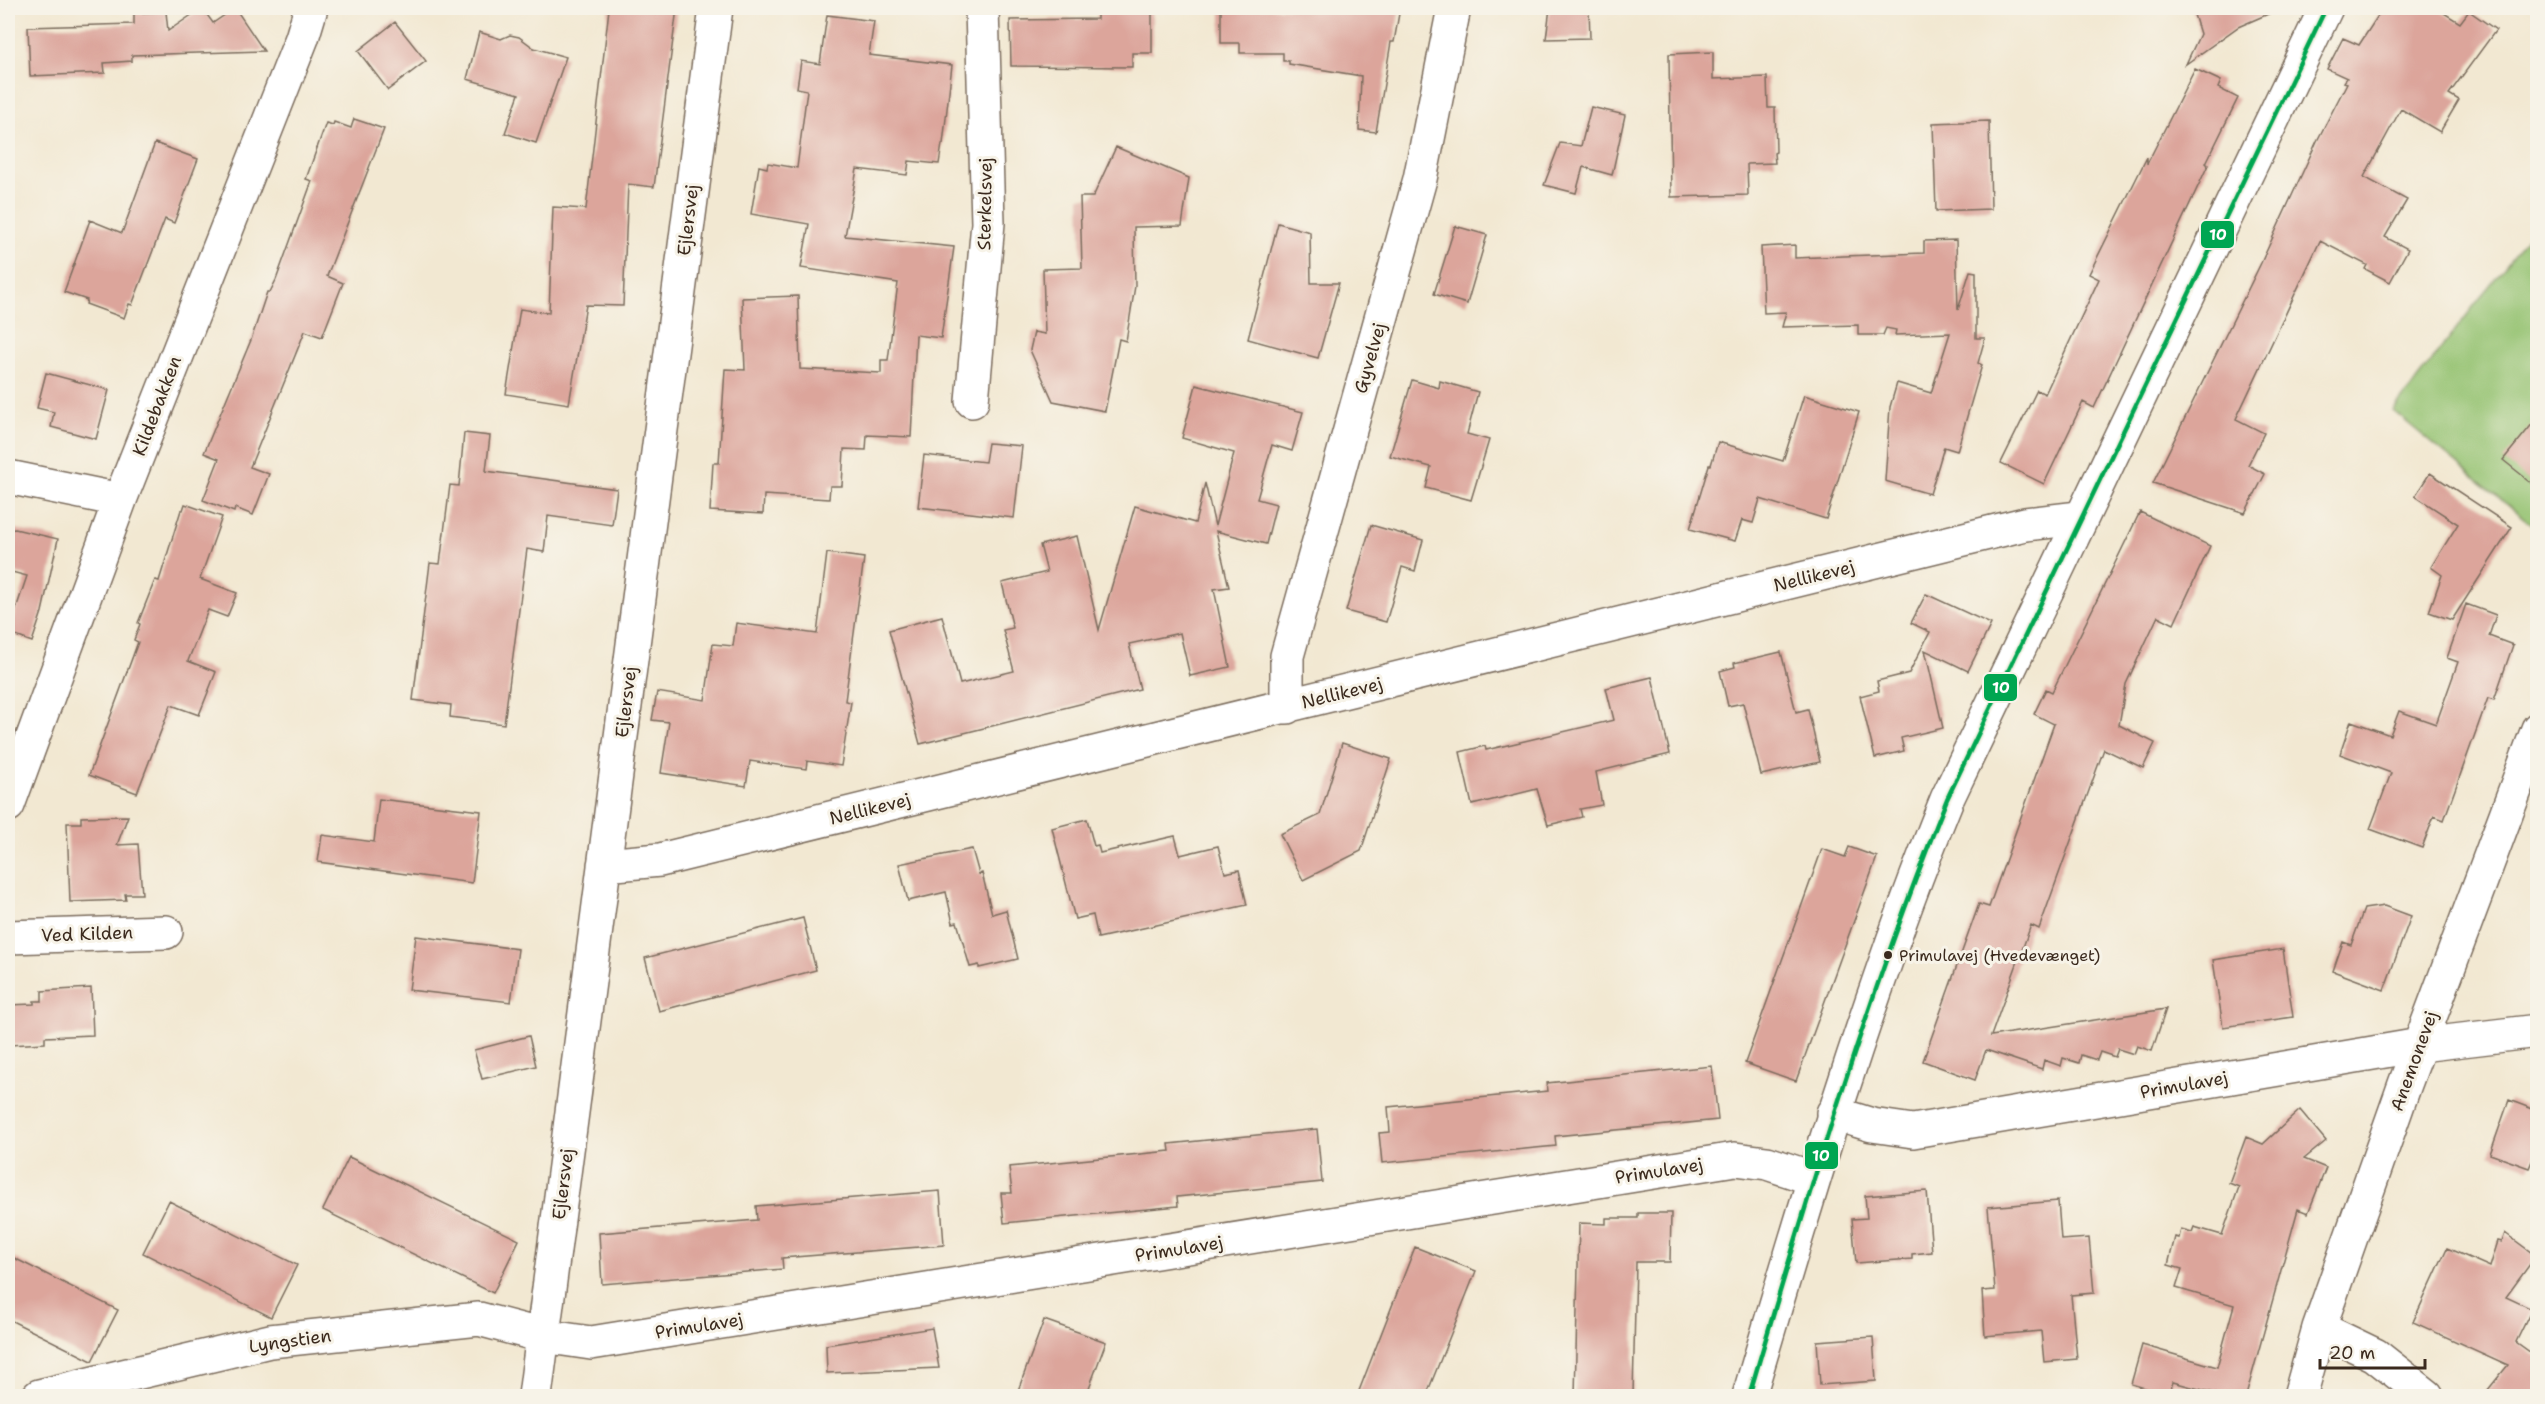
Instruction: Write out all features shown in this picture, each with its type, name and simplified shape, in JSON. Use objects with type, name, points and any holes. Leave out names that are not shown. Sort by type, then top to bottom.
[{"type":"street","name":"Kildebakken","points":[[8,805],[120,500],[311,8]]},
{"type":"street","name":"Ejlersvej","points":[[535,1396],[716,8]]},
{"type":"street","name":"Sterkelsvej","points":[[972,401],[988,224],[982,8]]},
{"type":"street","name":"Gyvelvej","points":[[1287,707],[1287,656],[1420,178],[1455,8]]},
{"type":"street","points":[[1749,1396],[1833,1113],[1899,918],[1947,799],[2079,519],[2326,8]]},
{"type":"street","points":[[8,477],[120,500]]},
{"type":"street","name":"Nellikevej","points":[[604,865],[660,860],[2025,524],[2079,519]]},
{"type":"street","name":"Anemonevej","points":[[2300,1396],[2319,1328],[2420,1045],[2538,729]]},
{"type":"street","name":"Ved Kilden","points":[[8,937],[166,932]]},
{"type":"street","name":"Primulavej","points":[[1833,1113],[1872,1125],[1913,1131],[2420,1045],[2538,1030]]},
{"type":"street","name":"Primulavej","points":[[543,1336],[591,1344],[1735,1159],[1767,1162],[1812,1178]]},
{"type":"street","name":"Lyngstien","points":[[39,1396],[270,1341],[479,1319],[543,1336]]},
{"type":"street","points":[[2319,1328],[2375,1355],[2427,1396]]},
{"type":"green space","points":[[2537,224],[2537,529],[2393,411]]},
{"type":"building","points":[[202,8],[213,23],[235,8],[264,51],[132,55],[132,61],[104,63],[105,73],[30,76],[28,27],[134,24],[134,13],[166,12],[168,31]]},
{"type":"building","points":[[677,8],[654,187],[628,184],[623,306],[586,305],[569,404],[506,394],[520,309],[549,313],[553,207],[586,209],[609,9]]},
{"type":"building","points":[[1097,8],[1152,8],[1152,53],[1132,53],[1132,67],[1011,66],[1010,20],[1097,19]]},
{"type":"building","points":[[1221,8],[1400,8],[1394,42],[1391,42],[1376,132],[1359,130],[1361,76],[1289,64],[1289,61],[1283,61],[1283,53],[1240,53],[1240,43],[1221,43]]},
{"type":"building","points":[[1550,8],[1589,8],[1590,38],[1546,39]]},
{"type":"building","points":[[2192,8],[2282,8],[2238,27],[2186,64],[2200,34]]},
{"type":"building","points":[[2383,8],[2436,8],[2460,23],[2469,11],[2496,30],[2449,94],[2459,100],[2440,132],[2401,109],[2364,177],[2407,200],[2385,237],[2408,249],[2390,282],[2365,269],[2367,265],[2320,241],[2236,419],[2264,433],[2248,465],[2265,474],[2245,513],[2153,483],[2347,83],[2344,82],[2347,78],[2327,69],[2343,38],[2359,45]]},
{"type":"building","points":[[827,15],[874,21],[869,55],[952,65],[939,164],[909,161],[907,175],[857,169],[845,236],[954,247],[941,338],[916,335],[911,437],[867,435],[866,450],[844,449],[842,486],[830,486],[829,499],[764,495],[763,514],[710,511],[713,463],[719,463],[725,369],[745,370],[742,298],[798,296],[800,369],[881,373],[881,360],[888,360],[898,283],[801,268],[809,224],[751,214],[759,166],[767,168],[768,163],[797,168],[807,90],[797,88],[801,61],[820,64]]},
{"type":"building","points":[[395,22],[426,61],[388,90],[358,51]]},
{"type":"building","points":[[479,32],[501,39],[510,35],[519,37],[534,48],[566,57],[536,143],[505,133],[519,94],[467,79]]},
{"type":"building","points":[[1713,52],[1713,79],[1767,77],[1768,108],[1775,108],[1775,163],[1747,164],[1748,195],[1671,197],[1669,54]]},
{"type":"building","points":[[2195,69],[2221,81],[2218,88],[2238,98],[2094,408],[2083,402],[2044,484],[2001,463],[2037,390],[2045,394],[2099,279],[2089,274],[2147,157],[2147,164]]},
{"type":"building","points":[[1591,107],[1625,115],[1612,175],[1583,167],[1576,193],[1544,185],[1560,143],[1581,146]]},
{"type":"building","points":[[354,119],[384,129],[327,276],[343,283],[322,337],[305,331],[250,467],[269,474],[253,515],[235,508],[234,512],[203,500],[219,459],[204,453],[251,340],[267,292],[270,292],[276,280],[312,181],[306,179],[326,123],[333,125],[334,122],[351,128]]},
{"type":"building","points":[[1989,121],[1991,209],[1936,211],[1933,123]]},
{"type":"building","points":[[155,143],[198,159],[174,223],[165,219],[132,305],[129,304],[124,318],[86,304],[87,300],[64,292],[90,220],[122,233]]},
{"type":"building","points":[[1116,147],[1189,178],[1182,226],[1134,227],[1135,286],[1126,341],[1119,339],[1105,411],[1053,401],[1030,350],[1034,332],[1045,334],[1043,269],[1082,268],[1080,197],[1093,197]]},
{"type":"building","points":[[1278,223],[1310,232],[1311,283],[1339,283],[1318,358],[1248,339]]},
{"type":"building","points":[[1455,226],[1487,235],[1467,304],[1434,294]]},
{"type":"building","points":[[1956,240],[1958,310],[1970,271],[1976,272],[1976,338],[1985,338],[1978,363],[1982,365],[1957,451],[1944,447],[1930,494],[1885,481],[1890,407],[1897,383],[1931,393],[1950,333],[1895,335],[1896,330],[1886,328],[1883,335],[1858,335],[1858,325],[1782,327],[1786,312],[1764,313],[1761,247],[1795,245],[1795,258],[1924,253],[1924,241]]},
{"type":"building","points":[[46,373],[109,390],[96,439],[51,427],[54,412],[37,408]]},
{"type":"building","points":[[1412,380],[1439,388],[1440,381],[1478,392],[1467,434],[1489,440],[1471,500],[1426,488],[1431,467],[1390,456]]},
{"type":"building","points":[[1196,385],[1303,412],[1292,451],[1272,445],[1257,499],[1276,504],[1266,544],[1216,531],[1229,587],[1214,589],[1230,667],[1190,676],[1180,633],[1129,644],[1140,689],[920,744],[889,630],[942,616],[960,684],[1014,671],[1003,630],[1013,628],[1002,583],[1047,572],[1040,545],[1077,536],[1099,630],[1135,506],[1195,523],[1205,483],[1215,526],[1234,453],[1182,438]]},
{"type":"building","points":[[1804,395],[1859,412],[1826,519],[1760,499],[1753,523],[1742,520],[1735,541],[1690,529],[1718,442],[1783,461]]},
{"type":"building","points":[[2538,417],[2538,488],[2503,460]]},
{"type":"building","points":[[464,433],[490,436],[486,471],[617,489],[612,525],[548,516],[544,552],[527,549],[504,724],[450,717],[451,705],[413,700],[430,563],[440,564],[450,485],[459,486]]},
{"type":"building","points":[[988,443],[1022,446],[1014,518],[918,507],[924,455],[985,462]]},
{"type":"building","points":[[2430,473],[2512,527],[2452,620],[2429,612],[2442,575],[2431,567],[2458,524],[2415,496]]},
{"type":"building","points":[[185,504],[222,517],[200,579],[237,593],[227,617],[208,610],[188,661],[216,672],[199,715],[171,705],[137,793],[89,775],[138,642],[134,640],[140,624],[138,623],[155,580],[159,581],[181,510]]},
{"type":"building","points":[[2140,512],[2210,546],[2174,624],[2158,616],[2126,684],[2119,725],[2155,743],[2143,768],[2104,749],[2039,929],[2031,925],[1991,1036],[2166,1009],[2152,1051],[2137,1046],[2134,1054],[2118,1049],[2115,1057],[2100,1052],[2097,1060],[2081,1055],[2079,1063],[2063,1058],[2061,1066],[2044,1060],[2042,1069],[1986,1050],[1975,1080],[1923,1061],[1979,904],[1989,907],[2054,724],[2034,714],[2046,689],[2052,692]]},
{"type":"building","points":[[1371,525],[1423,540],[1415,571],[1402,567],[1386,622],[1346,611]]},
{"type":"building","points":[[15,529],[58,539],[42,612],[32,642],[8,633],[27,576],[8,571],[8,530]]},
{"type":"building","points":[[827,553],[864,558],[845,701],[851,702],[841,766],[807,761],[806,769],[750,761],[746,786],[661,773],[669,722],[652,720],[657,692],[705,700],[713,644],[733,646],[736,623],[817,634]]},
{"type":"building","points":[[1926,594],[1991,624],[1968,671],[1925,650],[1943,728],[1901,738],[1904,751],[1875,758],[1860,696],[1879,691],[1877,681],[1909,673],[1930,632],[1911,623]]},
{"type":"building","points":[[2466,604],[2496,615],[2489,636],[2513,645],[2494,700],[2488,698],[2444,820],[2434,816],[2422,848],[2370,829],[2391,773],[2340,754],[2351,721],[2390,735],[2399,711],[2436,724],[2458,662],[2447,658]]},
{"type":"building","points":[[1781,652],[1796,712],[1808,709],[1820,762],[1761,775],[1743,703],[1728,706],[1720,671],[1735,667],[1734,663]]},
{"type":"building","points":[[1652,677],[1670,754],[1596,772],[1602,805],[1580,809],[1582,817],[1548,825],[1537,789],[1472,805],[1460,752],[1485,746],[1486,750],[1614,720],[1606,688]]},
{"type":"building","points":[[1342,743],[1391,759],[1361,851],[1303,880],[1280,834],[1320,815]]},
{"type":"building","points":[[379,799],[481,811],[472,883],[318,862],[322,835],[374,842]]},
{"type":"building","points":[[128,816],[117,845],[138,844],[142,894],[125,894],[126,900],[70,902],[67,823],[81,823],[81,817]]},
{"type":"building","points":[[1087,819],[1094,846],[1098,845],[1100,853],[1175,836],[1180,855],[1218,846],[1225,873],[1239,870],[1247,905],[1098,938],[1093,915],[1075,919],[1052,828]]},
{"type":"building","points":[[1849,847],[1877,857],[1796,1081],[1745,1063],[1822,849],[1845,857]]},
{"type":"building","points":[[972,849],[979,874],[982,873],[992,914],[1006,910],[1018,959],[979,968],[979,965],[970,967],[957,922],[953,923],[946,892],[908,901],[899,864]]},
{"type":"building","points":[[2384,906],[2411,916],[2384,990],[2333,971],[2343,942],[2351,945],[2364,909]]},
{"type":"building","points":[[803,918],[816,970],[659,1011],[645,958]]},
{"type":"building","points":[[416,936],[518,949],[511,1002],[409,990]]},
{"type":"building","points":[[2283,949],[2293,1017],[2223,1027],[2213,960]]},
{"type":"building","points":[[91,988],[93,1035],[45,1037],[45,1043],[9,1045],[8,1005],[34,1004],[34,1001],[42,1001],[42,991]]},
{"type":"building","points":[[529,1036],[536,1066],[482,1079],[474,1050]]},
{"type":"building","points":[[1712,1066],[1718,1120],[1555,1136],[1556,1146],[1382,1163],[1379,1133],[1390,1132],[1388,1107],[1548,1091],[1547,1083]]},
{"type":"building","points":[[2509,1100],[2538,1111],[2538,1147],[2529,1168],[2490,1154]]},
{"type":"building","points":[[2300,1110],[2326,1141],[2304,1159],[2326,1168],[2308,1213],[2298,1209],[2246,1396],[2225,1396],[2173,1382],[2169,1395],[2131,1384],[2142,1345],[2217,1367],[2234,1305],[2176,1288],[2182,1269],[2168,1265],[2175,1237],[2179,1238],[2181,1229],[2192,1232],[2194,1227],[2222,1235],[2239,1187],[2229,1183],[2246,1137],[2263,1144]]},
{"type":"building","points":[[1317,1129],[1322,1182],[1177,1197],[1178,1206],[1004,1223],[1001,1193],[1012,1193],[1009,1167],[1170,1151],[1169,1144]]},
{"type":"building","points":[[349,1157],[519,1240],[493,1293],[323,1210]]},
{"type":"building","points":[[940,1191],[944,1245],[782,1258],[783,1269],[602,1284],[599,1233],[757,1220],[756,1206]]},
{"type":"building","points":[[1927,1191],[1932,1252],[1912,1254],[1912,1259],[1856,1263],[1852,1219],[1867,1218],[1865,1196]]},
{"type":"building","points":[[169,1201],[297,1265],[271,1317],[143,1253]]},
{"type":"building","points":[[2058,1201],[2061,1240],[2089,1238],[2094,1293],[2071,1295],[2077,1359],[2044,1362],[2041,1331],[1985,1336],[1982,1291],[1995,1290],[1988,1207]]},
{"type":"building","points":[[1638,1213],[1671,1213],[1670,1262],[1636,1262],[1633,1396],[1575,1396],[1579,1223],[1606,1224],[1606,1218],[1638,1218]]},
{"type":"building","points":[[2505,1233],[2536,1256],[2506,1297],[2532,1309],[2516,1342],[2538,1358],[2538,1396],[2483,1396],[2508,1365],[2413,1322],[2447,1248],[2490,1267],[2498,1241],[2502,1242]]},
{"type":"building","points":[[1415,1247],[1476,1271],[1426,1396],[1357,1396]]},
{"type":"building","points":[[8,1255],[118,1310],[92,1361],[8,1319]]},
{"type":"building","points":[[1044,1320],[1106,1342],[1086,1396],[1016,1396]]},
{"type":"building","points":[[932,1328],[939,1368],[827,1373],[826,1345]]},
{"type":"building","points":[[1873,1337],[1876,1381],[1820,1385],[1817,1341]]},
{"type":"transit line","name":"10","points":[[1749,1396],[1840,1095],[1891,946],[1947,799],[2326,8]]},
{"type":"place","name":"Primulavej (Hvedevænget)","points":[[1888,955]]}]
